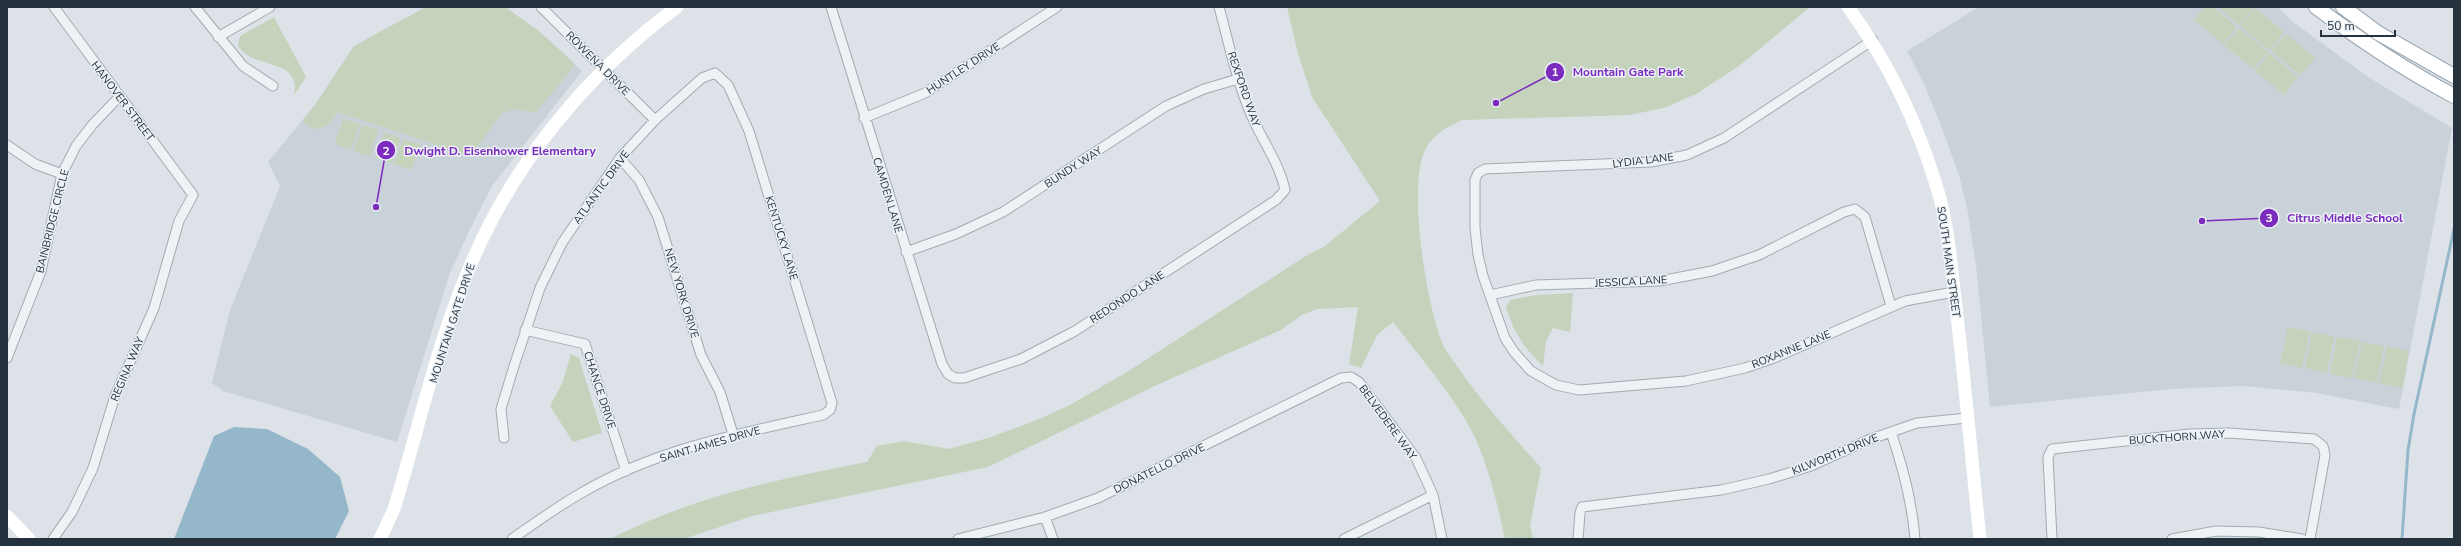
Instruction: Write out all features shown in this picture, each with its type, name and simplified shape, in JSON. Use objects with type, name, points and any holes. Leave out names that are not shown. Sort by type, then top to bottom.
[{"type":"main road","name":"MOUNTAIN GATE DRIVE","points":[[380,539],[394,509],[452,313],[470,265],[487,227],[543,140],[603,68],[646,30],[677,7]]},
{"type":"main road","name":"SOUTH MAIN STREET","points":[[1848,7],[1873,40],[1897,82],[1926,154],[1944,215],[1954,292],[1980,539]]},
{"type":"main road","points":[[2316,7],[2368,46],[2418,77],[2454,96]]},
{"type":"main road","points":[[2344,7],[2378,32],[2454,76]]},
{"type":"main road","points":[[7,516],[29,539]]},
{"type":"street","name":"HANOVER STREET","points":[[54,7],[119,97],[193,195]]},
{"type":"street","points":[[195,7],[243,66],[273,86]]},
{"type":"street","points":[[218,37],[270,7]]},
{"type":"street","name":"ROWENA DRIVE","points":[[541,7],[655,120]]},
{"type":"street","name":"CAMDEN LANE","points":[[831,7],[864,118],[942,364],[948,374],[955,378]]},
{"type":"street","name":"HUNTLEY DRIVE","points":[[864,118],[925,93],[1056,7]]},
{"type":"street","name":"REXFORD WAY","points":[[1219,7],[1238,79],[1261,137],[1283,178],[1285,190]]},
{"type":"street","name":"LYDIA LANE","points":[[1478,173],[1485,169],[1651,162],[1687,155],[1724,138],[1873,40]]},
{"type":"street","name":"ATLANTIC DRIVE","points":[[504,438],[501,409],[525,330],[540,288],[562,243],[620,158],[655,120],[702,78],[715,73]]},
{"type":"street","name":"KENTUCKY LANE","points":[[715,73],[728,85],[750,131],[832,403],[830,410]]},
{"type":"street","name":"BUNDY WAY","points":[[906,252],[956,234],[1003,212],[1166,106],[1204,89],[1238,79]]},
{"type":"street","name":"BAINBRIDGE CIRCLE","points":[[7,358],[11,331],[40,271],[62,174],[76,146],[93,124],[119,97]]},
{"type":"street","points":[[7,145],[35,164],[62,174]]},
{"type":"street","name":"NEW YORK DRIVE","points":[[620,158],[639,180],[658,217],[701,355],[720,392],[733,434]]},
{"type":"street","name":"ROXANNE LANE","points":[[1478,173],[1475,180],[1475,228],[1478,254],[1505,338],[1514,352],[1531,371],[1556,385],[1579,390],[1710,377],[1774,358],[1891,306],[1917,297],[1954,292]]},
{"type":"street","name":"REDONDO LANE","points":[[955,378],[978,374],[1020,359],[1075,331],[1276,200],[1285,190]]},
{"type":"street","name":"REGINA WAY","points":[[53,539],[72,512],[93,468],[115,396],[154,308],[179,221],[193,195]]},
{"type":"street","name":"JESSICA LANE","points":[[1490,295],[1536,285],[1660,281],[1712,271],[1759,256],[1844,212],[1856,210],[1865,216],[1891,306]]},
{"type":"street","name":"CHANCE DRIVE","points":[[525,330],[585,344],[626,471]]},
{"type":"street","name":"BELVEDERE WAY","points":[[1351,377],[1359,382],[1416,458],[1433,495],[1442,539]]},
{"type":"street","name":"DONATELLO DRIVE","points":[[958,539],[1045,517],[1098,498],[1341,378],[1351,377]]},
{"type":"street","name":"SAINT JAMES DRIVE","points":[[512,539],[583,491],[626,471],[674,452],[733,434],[824,415],[830,410]]},
{"type":"street","name":"KILWORTH DRIVE","points":[[1578,539],[1580,513],[1582,507],[1721,490],[1769,479],[1811,466],[1891,432],[1917,423],[1968,418]]},
{"type":"street","points":[[1891,432],[1905,472],[1912,506],[1915,539]]},
{"type":"street","name":"BUCKTHORN WAY","points":[[2052,539],[2048,457],[2052,450],[2190,434],[2229,433],[2314,439],[2323,446],[2325,455],[2310,539]]},
{"type":"street","points":[[1344,539],[1433,495]]},
{"type":"street","points":[[1045,517],[1053,539]]},
{"type":"street","points":[[2172,539],[2216,531],[2259,532],[2302,539]]},
{"type":"shaded area","points":[[426,7],[505,7],[540,32],[582,71],[492,186],[470,229],[450,273],[397,442],[223,391],[212,383],[230,310],[280,186],[268,162],[315,105],[354,46]]},
{"type":"shaded area","points":[[1979,7],[2278,7],[2293,22],[2368,77],[2452,128],[2399,409],[2316,393],[2243,386],[2172,389],[1990,407],[1976,265],[1967,208],[1959,175],[1940,123],[1925,86],[1907,51]]},
{"type":"green space","points":[[426,7],[505,7],[540,32],[574,63],[573,68],[535,113],[516,109],[502,113],[471,156],[337,112],[330,122],[321,128],[313,129],[302,121],[315,105],[354,46]]},
{"type":"green space","points":[[1287,7],[1810,7],[1739,66],[1696,94],[1664,108],[1629,115],[1462,120],[1436,135],[1428,144],[1420,167],[1418,191],[1421,248],[1431,306],[1446,350],[1478,395],[1541,468],[1530,526],[1533,539],[1505,539],[1490,478],[1482,454],[1470,427],[1439,380],[1393,322],[1377,335],[1361,368],[1349,364],[1358,307],[1317,309],[1300,316],[1281,330],[1159,384],[988,467],[752,516],[684,539],[610,539],[673,511],[704,500],[768,483],[867,462],[877,446],[904,441],[949,449],[988,438],[1037,420],[1068,406],[1127,372],[1309,254],[1325,246],[1380,201],[1312,97],[1297,50]]},
{"type":"green space","points":[[2204,7],[2213,7],[2237,27],[2223,44],[2194,20]]},
{"type":"green space","points":[[2218,7],[2254,7],[2239,25]]},
{"type":"green space","points":[[2255,8],[2284,32],[2269,50],[2240,26]]},
{"type":"green space","points":[[274,17],[306,77],[294,95],[294,83],[290,74],[283,69],[253,58],[244,53],[238,45],[240,36]]},
{"type":"green space","points":[[2239,28],[2268,52],[2253,69],[2224,45]]},
{"type":"green space","points":[[2286,34],[2315,58],[2300,75],[2271,51]]},
{"type":"green space","points":[[2269,53],[2298,77],[2284,95],[2255,71]]},
{"type":"green space","points":[[343,119],[360,124],[351,150],[335,144]]},
{"type":"green space","points":[[362,125],[378,130],[370,156],[353,151]]},
{"type":"green space","points":[[384,132],[401,138],[392,163],[376,158]]},
{"type":"green space","points":[[403,139],[420,144],[411,170],[394,164]]},
{"type":"green space","points":[[1573,293],[1570,332],[1553,328],[1546,341],[1543,366],[1520,340],[1506,308],[1510,300],[1537,295]]},
{"type":"green space","points":[[2288,327],[2310,331],[2302,368],[2280,363]]},
{"type":"green space","points":[[2312,332],[2334,336],[2327,373],[2305,368]]},
{"type":"green space","points":[[2337,337],[2360,341],[2352,378],[2330,374]]},
{"type":"green space","points":[[2362,342],[2384,346],[2377,383],[2354,378]]},
{"type":"green space","points":[[2387,346],[2409,351],[2402,388],[2379,383]]},
{"type":"green space","points":[[571,354],[579,358],[602,433],[573,442],[550,406],[562,384]]},
{"type":"water","points":[[234,427],[267,429],[308,449],[340,477],[349,511],[335,539],[174,539],[214,436]]},
{"type":"waterway","points":[[2402,539],[2408,450],[2414,414],[2454,229]]},
{"type":"place","name":"Mountain Gate Park","points":[[1496,103]]},
{"type":"place","name":"Dwight D. Eisenhower Elementary","points":[[376,207]]},
{"type":"place","name":"Citrus Middle School","points":[[2202,221]]}]
